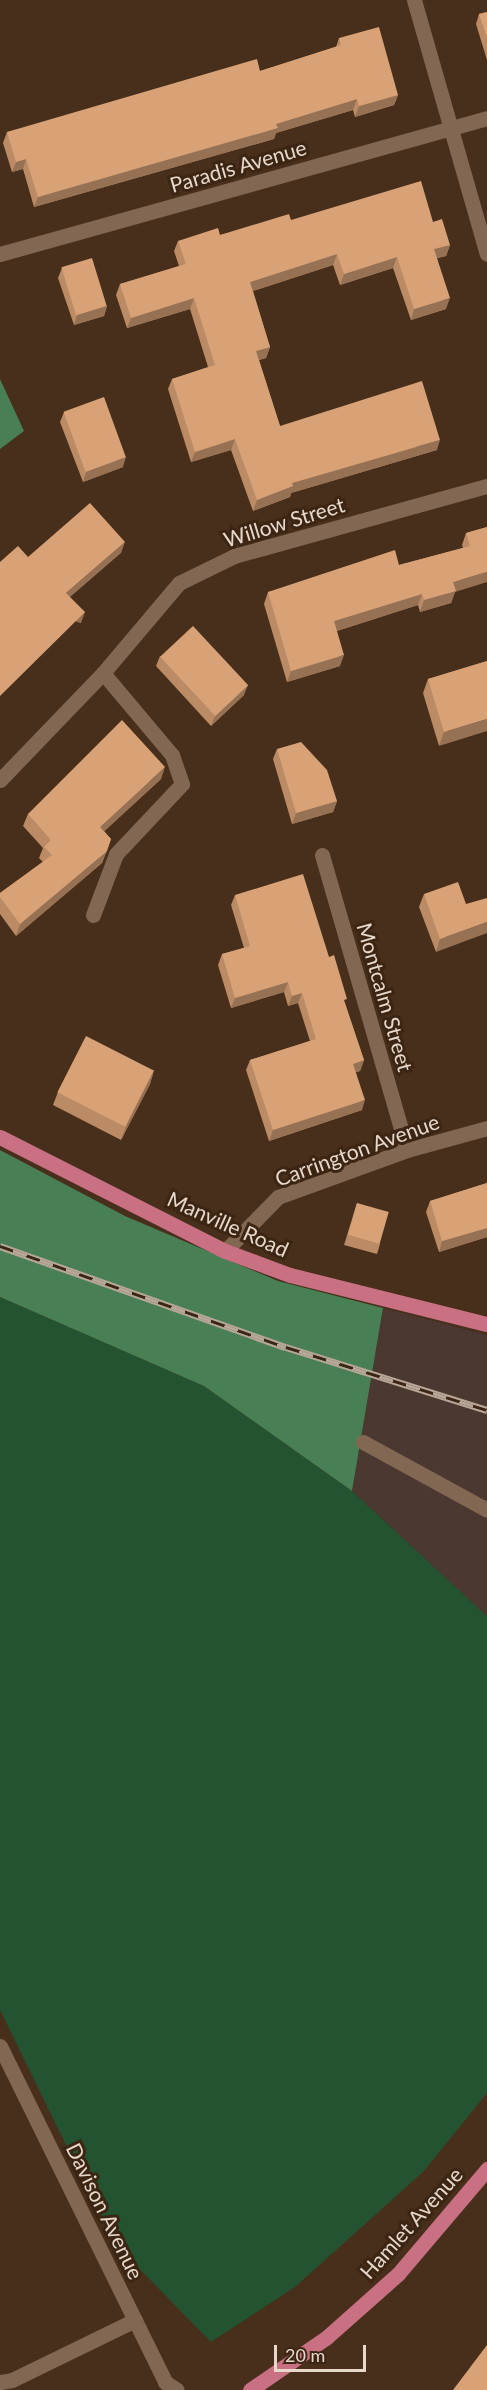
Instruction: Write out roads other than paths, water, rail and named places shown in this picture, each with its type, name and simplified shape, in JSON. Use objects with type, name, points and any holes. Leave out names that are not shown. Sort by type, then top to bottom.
[{"type":"main road","name":"Manville Road","points":[[0,1137],[225,1251],[290,1275],[487,1324]]},
{"type":"main road","name":"Hamlet Avenue","points":[[250,2390],[327,2337],[398,2274],[487,2169]]},
{"type":"street","points":[[414,0],[487,254]]},
{"type":"street","name":"Paradis Avenue","points":[[0,254],[487,118]]},
{"type":"street","name":"Willow Street","points":[[0,780],[103,673],[179,583],[234,556],[487,486]]},
{"type":"street","points":[[93,915],[116,854],[182,784],[172,755],[103,673]]},
{"type":"street","name":"Montcalm Street","points":[[322,855],[407,1150]]},
{"type":"street","name":"Carrington Avenue","points":[[225,1251],[278,1197],[407,1150],[487,1128]]},
{"type":"street","points":[[363,1442],[487,1510]]},
{"type":"street","name":"Davison Avenue","points":[[0,2046],[165,2382],[177,2390]]},
{"type":"street","points":[[0,2382],[12,2380],[135,2320]]},
{"type":"railway","points":[[0,1246],[286,1347],[487,1410]]}]
